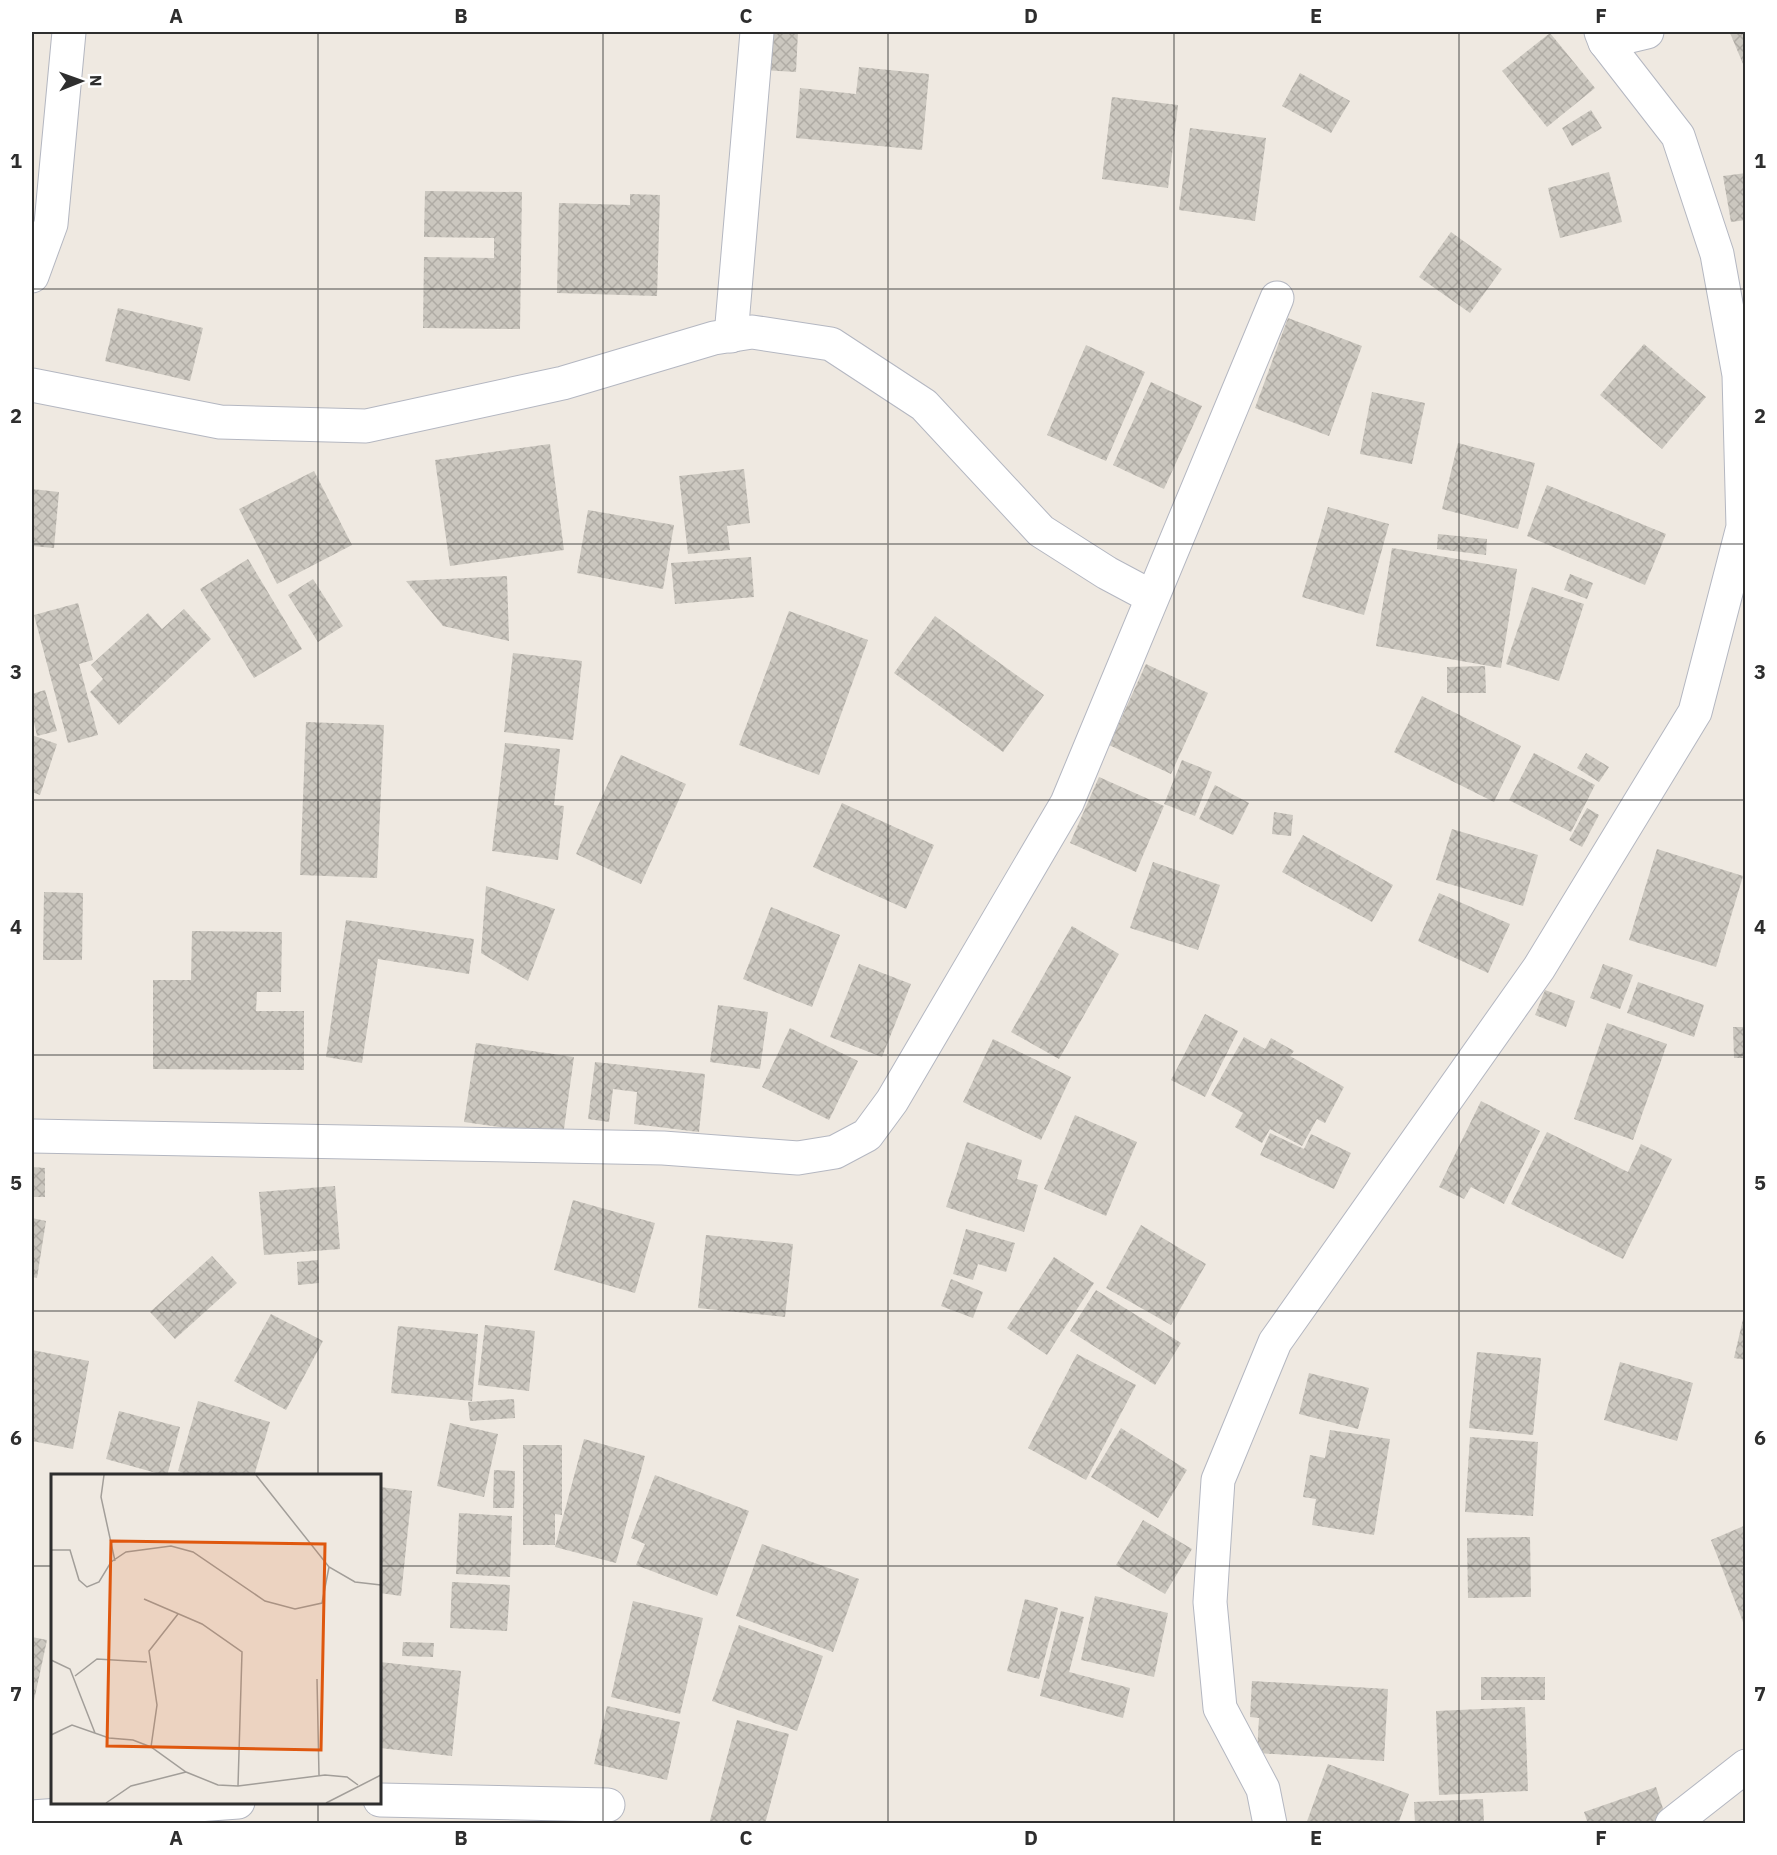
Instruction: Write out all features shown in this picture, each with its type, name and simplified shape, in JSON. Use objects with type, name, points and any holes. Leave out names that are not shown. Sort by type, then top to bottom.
[{"type":"street","points":[[32,276],[51,224],[69,32]]},
{"type":"street","points":[[731,336],[757,32]]},
{"type":"street","points":[[1603,37],[1647,32]]},
{"type":"street","points":[[1270,1824],[1263,1789],[1221,1708],[1210,1602],[1218,1480],[1275,1342],[1539,968],[1695,712],[1743,527],[1739,375],[1717,254],[1678,136],[1603,37]]},
{"type":"street","points":[[32,1136],[663,1148],[798,1158],[835,1152],[867,1135],[892,1101],[1067,803],[1277,298]]},
{"type":"street","points":[[32,385],[220,422],[366,426],[563,383],[752,332],[831,344],[924,405],[1041,531],[1107,573],[1152,597]]},
{"type":"street","points":[[1672,1824],[1746,1766]]},
{"type":"street","points":[[381,1800],[608,1805]]},
{"type":"street","points":[[32,1817],[223,1804]]},
{"type":"building","points":[[764,32],[798,32],[796,72],[762,70]]},
{"type":"building","points":[[1746,32],[1746,71],[1730,33]]},
{"type":"building","points":[[1550,33],[1595,88],[1547,127],[1502,71]]},
{"type":"building","points":[[859,67],[929,74],[922,150],[796,138],[800,88],[856,94]]},
{"type":"building","points":[[1300,73],[1350,101],[1331,133],[1282,106]]},
{"type":"building","points":[[1112,97],[1178,105],[1168,188],[1102,179]]},
{"type":"building","points":[[1591,110],[1602,128],[1572,146],[1562,128]]},
{"type":"building","points":[[1743,121],[1746,121],[1746,163],[1743,162]]},
{"type":"building","points":[[1190,128],[1266,138],[1255,221],[1179,210]]},
{"type":"building","points":[[1609,172],[1622,222],[1560,238],[1548,188]]},
{"type":"building","points":[[1746,173],[1746,220],[1731,222],[1723,176]]},
{"type":"building","points":[[425,191],[522,192],[520,329],[423,328],[424,257],[494,258],[494,238],[424,237]]},
{"type":"building","points":[[630,194],[660,195],[657,296],[557,293],[559,203],[630,205]]},
{"type":"building","points":[[1451,232],[1502,269],[1470,313],[1419,277]]},
{"type":"building","points":[[118,308],[203,328],[190,381],[105,361]]},
{"type":"building","points":[[1288,318],[1362,346],[1329,436],[1255,408]]},
{"type":"building","points":[[1644,344],[1706,397],[1662,449],[1600,395]]},
{"type":"building","points":[[1086,345],[1145,372],[1106,461],[1047,435]]},
{"type":"building","points":[[1151,382],[1202,406],[1164,489],[1113,465]]},
{"type":"building","points":[[1372,392],[1425,403],[1412,464],[1360,454]]},
{"type":"building","points":[[1458,443],[1535,463],[1518,529],[1442,509]]},
{"type":"building","points":[[550,444],[564,550],[450,566],[435,460]]},
{"type":"building","points":[[744,469],[750,523],[727,526],[730,550],[688,554],[679,476]]},
{"type":"building","points":[[314,471],[352,545],[277,584],[239,509]]},
{"type":"building","points":[[1547,485],[1666,534],[1645,585],[1527,536]]},
{"type":"building","points":[[32,489],[59,492],[54,548],[32,546]]},
{"type":"building","points":[[1328,507],[1389,524],[1364,615],[1302,597]]},
{"type":"building","points":[[588,510],[674,525],[663,589],[577,573]]},
{"type":"building","points":[[1438,534],[1487,539],[1486,555],[1437,549]]},
{"type":"building","points":[[1392,548],[1517,569],[1501,668],[1376,646]]},
{"type":"building","points":[[751,557],[754,597],[675,604],[671,563]]},
{"type":"building","points":[[248,559],[302,649],[254,678],[200,589]]},
{"type":"building","points":[[1570,574],[1593,583],[1587,599],[1564,590]]},
{"type":"building","points":[[507,576],[509,641],[443,626],[406,581]]},
{"type":"building","points":[[313,579],[343,626],[318,642],[288,595]]},
{"type":"building","points":[[1532,587],[1584,604],[1559,681],[1506,664]]},
{"type":"building","points":[[78,603],[93,660],[79,664],[98,735],[68,743],[34,615]]},
{"type":"building","points":[[184,609],[211,639],[119,725],[90,692],[103,679],[91,665],[148,613],[162,629]]},
{"type":"building","points":[[789,611],[868,640],[819,775],[739,745]]},
{"type":"building","points":[[935,616],[1044,695],[1003,752],[894,673]]},
{"type":"building","points":[[513,653],[582,661],[573,740],[504,732]]},
{"type":"building","points":[[1146,664],[1208,693],[1171,774],[1109,745]]},
{"type":"building","points":[[1485,666],[1486,693],[1447,693],[1447,667]]},
{"type":"building","points":[[45,690],[57,731],[37,736],[32,714],[32,694]]},
{"type":"building","points":[[1422,696],[1521,746],[1494,802],[1394,752]]},
{"type":"building","points":[[306,722],[384,725],[377,878],[300,875]]},
{"type":"building","points":[[32,735],[57,744],[40,795],[32,792]]},
{"type":"building","points":[[505,743],[560,749],[554,805],[564,806],[558,860],[492,851]]},
{"type":"building","points":[[1534,753],[1595,785],[1571,832],[1509,800]]},
{"type":"building","points":[[1586,753],[1609,767],[1599,782],[1577,768]]},
{"type":"building","points":[[621,755],[686,784],[641,884],[576,854]]},
{"type":"building","points":[[1182,760],[1212,772],[1195,816],[1164,804]]},
{"type":"building","points":[[1099,777],[1164,806],[1136,872],[1070,843]]},
{"type":"building","points":[[1215,785],[1249,803],[1233,835],[1199,819]]},
{"type":"building","points":[[842,803],[934,845],[906,909],[813,867]]},
{"type":"building","points":[[1587,808],[1599,815],[1582,847],[1569,840]]},
{"type":"building","points":[[1274,812],[1293,815],[1291,836],[1272,834]]},
{"type":"building","points":[[1452,829],[1538,855],[1523,906],[1436,880]]},
{"type":"building","points":[[1303,835],[1393,885],[1372,922],[1282,872]]},
{"type":"building","points":[[1657,849],[1743,876],[1716,967],[1629,940]]},
{"type":"building","points":[[1153,862],[1220,885],[1198,950],[1130,928]]},
{"type":"building","points":[[486,886],[555,909],[528,981],[481,953]]},
{"type":"building","points":[[44,892],[83,893],[82,960],[43,960]]},
{"type":"building","points":[[1439,893],[1510,924],[1488,973],[1418,941]]},
{"type":"building","points":[[771,907],[840,935],[812,1007],[743,979]]},
{"type":"building","points":[[346,920],[474,939],[469,974],[378,959],[362,1063],[326,1057]]},
{"type":"building","points":[[1072,926],[1119,954],[1059,1059],[1011,1032]]},
{"type":"building","points":[[192,931],[282,932],[281,992],[257,992],[256,1011],[304,1011],[304,1070],[153,1069],[153,980],[191,980]]},
{"type":"building","points":[[859,964],[911,984],[882,1057],[830,1037]]},
{"type":"building","points":[[1603,964],[1633,975],[1620,1009],[1590,998]]},
{"type":"building","points":[[1638,982],[1704,1005],[1694,1037],[1627,1013]]},
{"type":"building","points":[[1545,990],[1575,1001],[1566,1027],[1535,1015]]},
{"type":"building","points":[[718,1005],[768,1012],[760,1069],[710,1062]]},
{"type":"building","points":[[1205,1014],[1238,1031],[1205,1097],[1171,1080]]},
{"type":"building","points":[[1607,1023],[1667,1044],[1633,1140],[1574,1119]]},
{"type":"building","points":[[1733,1027],[1746,1027],[1746,1058],[1734,1058]]},
{"type":"building","points":[[790,1028],[858,1061],[829,1120],[762,1087]]},
{"type":"building","points":[[1244,1037],[1265,1049],[1271,1038],[1294,1051],[1290,1056],[1344,1087],[1325,1123],[1317,1119],[1302,1146],[1270,1129],[1262,1143],[1235,1127],[1243,1113],[1211,1095]]},
{"type":"building","points":[[993,1039],[1071,1077],[1041,1140],[963,1102]]},
{"type":"building","points":[[476,1043],[574,1057],[563,1136],[464,1122]]},
{"type":"building","points":[[595,1062],[705,1074],[699,1132],[634,1124],[637,1092],[613,1089],[609,1122],[588,1119]]},
{"type":"building","points":[[1481,1101],[1540,1131],[1504,1204],[1471,1187],[1464,1199],[1439,1187]]},
{"type":"building","points":[[1075,1115],[1137,1142],[1106,1216],[1044,1189]]},
{"type":"building","points":[[1547,1132],[1628,1172],[1641,1144],[1672,1159],[1623,1259],[1511,1204]]},
{"type":"building","points":[[1270,1133],[1304,1149],[1311,1134],[1351,1153],[1334,1189],[1260,1155]]},
{"type":"building","points":[[967,1142],[1022,1160],[1017,1179],[1038,1185],[1024,1232],[946,1207]]},
{"type":"building","points":[[32,1167],[45,1168],[45,1197],[32,1197]]},
{"type":"building","points":[[335,1186],[340,1249],[264,1255],[259,1192]]},
{"type":"building","points":[[573,1200],[655,1223],[635,1293],[554,1270]]},
{"type":"building","points":[[32,1218],[46,1221],[37,1278],[32,1277]]},
{"type":"building","points":[[1141,1225],[1206,1264],[1171,1325],[1106,1288]]},
{"type":"building","points":[[966,1229],[1015,1243],[1006,1272],[978,1264],[973,1280],[953,1274]]},
{"type":"building","points":[[706,1235],[793,1244],[785,1317],[698,1308]]},
{"type":"building","points":[[212,1256],[237,1283],[175,1339],[150,1312]]},
{"type":"building","points":[[1054,1257],[1094,1283],[1047,1355],[1007,1328]]},
{"type":"building","points":[[318,1260],[319,1283],[298,1285],[297,1262]]},
{"type":"building","points":[[951,1279],[983,1292],[973,1318],[941,1306]]},
{"type":"building","points":[[1096,1290],[1181,1343],[1155,1385],[1070,1331]]},
{"type":"building","points":[[1746,1306],[1746,1360],[1734,1358]]},
{"type":"building","points":[[271,1314],[323,1341],[286,1410],[234,1381]]},
{"type":"building","points":[[485,1325],[535,1331],[529,1391],[478,1385]]},
{"type":"building","points":[[398,1326],[478,1334],[472,1401],[391,1393]]},
{"type":"building","points":[[32,1350],[89,1361],[73,1449],[32,1441]]},
{"type":"building","points":[[1477,1352],[1541,1358],[1533,1435],[1469,1428]]},
{"type":"building","points":[[1077,1354],[1136,1385],[1086,1480],[1028,1448]]},
{"type":"building","points":[[1620,1362],[1693,1383],[1677,1441],[1604,1420]]},
{"type":"building","points":[[1309,1373],[1369,1388],[1358,1429],[1299,1414]]},
{"type":"building","points":[[514,1399],[515,1418],[470,1421],[468,1402]]},
{"type":"building","points":[[198,1401],[270,1422],[255,1474],[186,1474],[178,1471]]},
{"type":"building","points":[[119,1411],[180,1427],[168,1474],[160,1474],[106,1459]]},
{"type":"building","points":[[450,1423],[498,1434],[484,1497],[437,1486]]},
{"type":"building","points":[[1121,1428],[1187,1470],[1158,1518],[1091,1477]]},
{"type":"building","points":[[1330,1430],[1390,1439],[1374,1535],[1312,1525],[1316,1499],[1303,1497],[1310,1455],[1325,1458]]},
{"type":"building","points":[[1470,1437],[1538,1442],[1533,1516],[1465,1512]]},
{"type":"building","points":[[584,1439],[645,1456],[616,1563],[555,1547]]},
{"type":"building","points":[[523,1445],[562,1445],[562,1515],[555,1514],[555,1545],[523,1545]]},
{"type":"building","points":[[494,1470],[515,1471],[514,1508],[493,1508]]},
{"type":"building","points":[[655,1475],[749,1511],[717,1596],[636,1565],[645,1544],[631,1538]]},
{"type":"building","points":[[381,1487],[412,1491],[401,1596],[381,1593]]},
{"type":"building","points":[[459,1513],[512,1516],[510,1577],[456,1574]]},
{"type":"building","points":[[1143,1520],[1192,1549],[1165,1594],[1116,1565]]},
{"type":"building","points":[[1746,1525],[1746,1627],[1745,1627],[1711,1540]]},
{"type":"building","points":[[1530,1537],[1531,1597],[1468,1598],[1467,1538]]},
{"type":"building","points":[[762,1544],[859,1579],[833,1652],[736,1616]]},
{"type":"building","points":[[452,1582],[510,1585],[507,1631],[450,1628]]},
{"type":"building","points":[[1095,1596],[1168,1613],[1154,1677],[1081,1660]]},
{"type":"building","points":[[1025,1599],[1058,1608],[1039,1679],[1007,1671]]},
{"type":"building","points":[[633,1601],[703,1618],[680,1714],[611,1697]]},
{"type":"building","points":[[1061,1611],[1084,1617],[1069,1672],[1130,1688],[1123,1718],[1040,1696]]},
{"type":"building","points":[[739,1625],[823,1656],[797,1731],[712,1701]]},
{"type":"building","points":[[32,1637],[47,1640],[32,1710]]},
{"type":"building","points":[[403,1642],[434,1643],[433,1657],[402,1656]]},
{"type":"building","points":[[381,1662],[461,1671],[452,1756],[381,1748]]},
{"type":"building","points":[[1481,1677],[1545,1677],[1545,1700],[1481,1700]]},
{"type":"building","points":[[1252,1681],[1388,1689],[1384,1761],[1257,1753],[1259,1718],[1250,1717]]},
{"type":"building","points":[[607,1706],[680,1722],[667,1780],[594,1764]]},
{"type":"building","points":[[1525,1707],[1528,1791],[1439,1795],[1436,1711]]},
{"type":"building","points":[[737,1720],[789,1734],[765,1824],[709,1824]]},
{"type":"building","points":[[1328,1764],[1409,1794],[1398,1824],[1306,1824]]},
{"type":"building","points":[[1656,1787],[1668,1824],[1588,1824],[1584,1812]]},
{"type":"building","points":[[1483,1799],[1484,1824],[1415,1824],[1414,1802]]}]
